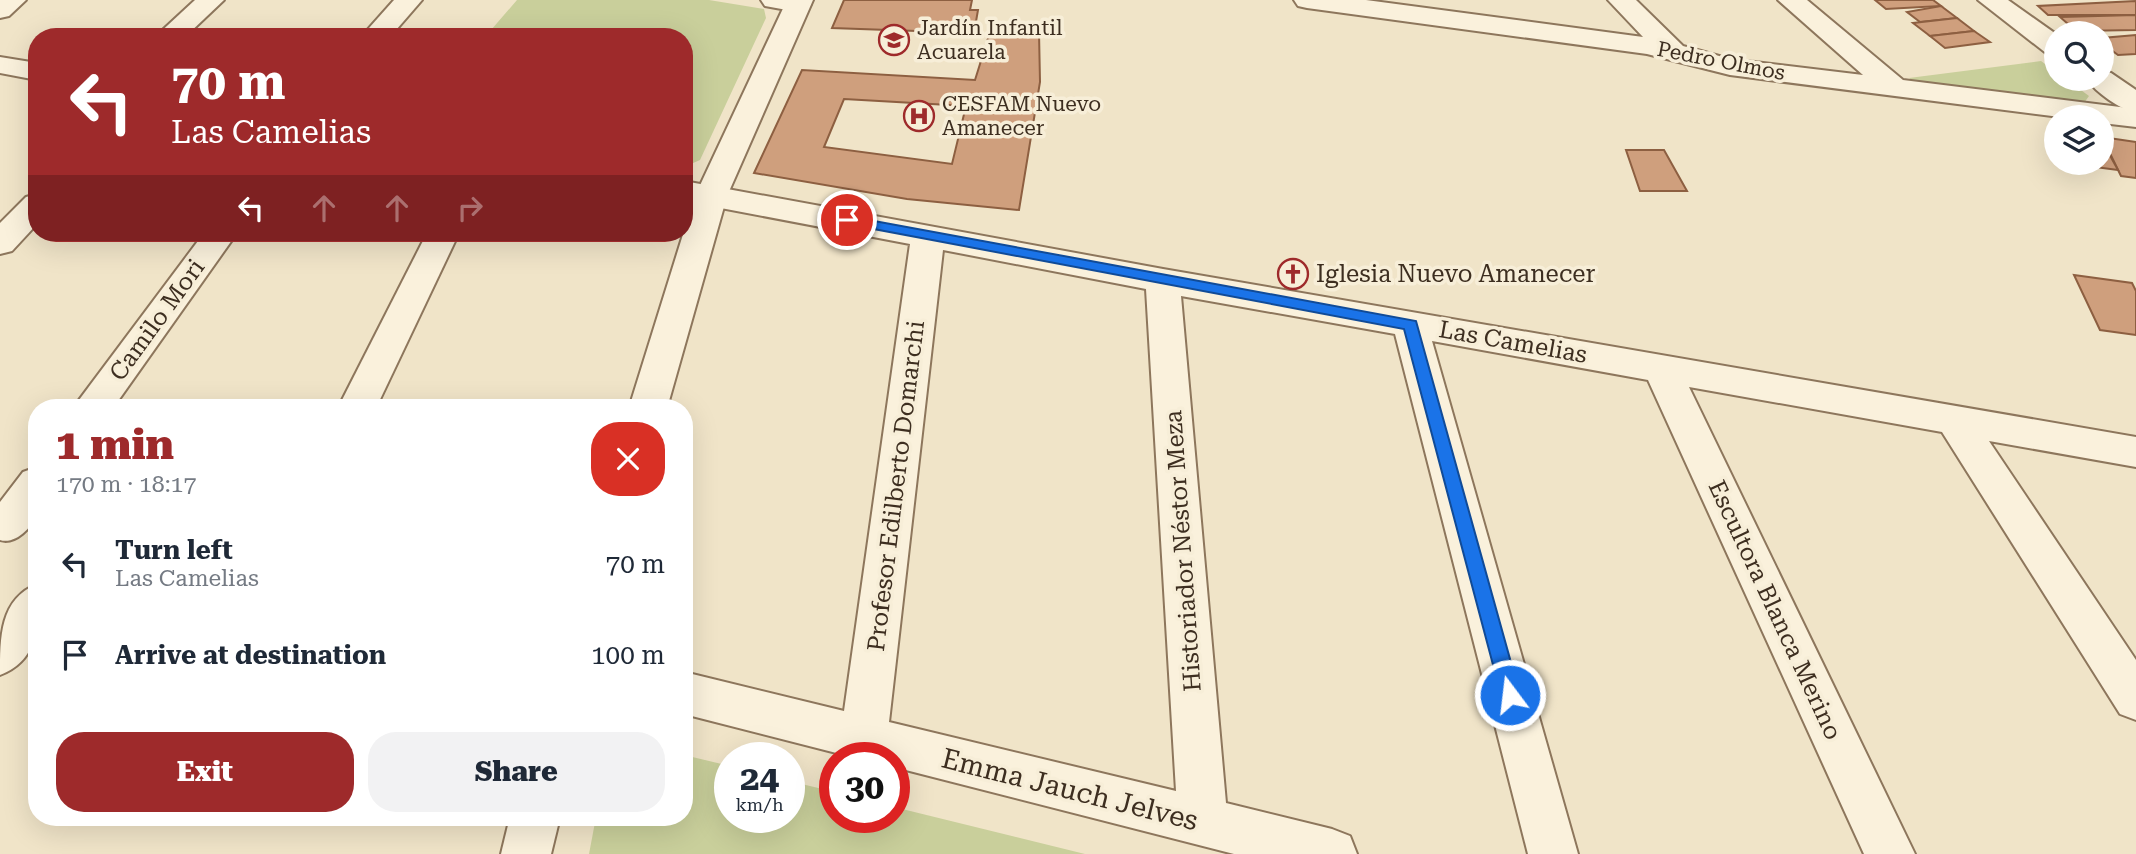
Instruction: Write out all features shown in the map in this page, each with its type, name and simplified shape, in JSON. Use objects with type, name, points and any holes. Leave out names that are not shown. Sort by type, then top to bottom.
[{"type":"street","points":[[0,10],[13,0]]},
{"type":"street","points":[[179,28],[211,0]]},
{"type":"street","points":[[383,28],[409,0]]},
{"type":"street","name":"Pedro Olmos","points":[[1307,0],[1431,9],[1672,51],[1730,67],[2136,118]]},
{"type":"street","points":[[1621,0],[1672,51]]},
{"type":"street","points":[[1791,0],[1895,88]]},
{"type":"street","points":[[1991,0],[2044,38]]},
{"type":"street","points":[[693,214],[698,193],[791,1]]},
{"type":"street","points":[[0,65],[28,70]]},
{"type":"street","points":[[2114,88],[2136,103]]},
{"type":"street","name":"Las Camelias","points":[[698,193],[1163,281],[2136,452]]},
{"type":"street","points":[[0,243],[28,213]]},
{"type":"street","name":"Profesor Edilberto Domarchi","points":[[864,737],[928,235]]},
{"type":"street","name":"Camilo Mori","points":[[99,399],[214,242]]},
{"type":"street","points":[[361,399],[439,242]]},
{"type":"street","points":[[650,399],[687,242]]},
{"type":"street","name":"Historiador Néstor Meza","points":[[1163,281],[1203,822]]},
{"type":"street","points":[[1410,325],[1553,854]]},
{"type":"street","name":"Escultora Blanca Merino","points":[[1661,367],[1890,854]]},
{"type":"street","points":[[1955,421],[2136,699]]},
{"type":"street","points":[[14,527],[28,500]]},
{"type":"street","points":[[0,655],[28,615]]},
{"type":"street","name":"Emma Jauch Jelves","points":[[693,695],[1332,854]]},
{"type":"street","points":[[526,854],[533,826]]},
{"type":"green space","points":[[517,0],[709,0],[764,9],[766,18],[700,160],[693,163],[693,28],[493,28]]},
{"type":"green space","points":[[2041,61],[2044,63],[2044,91],[2082,91],[2089,96],[2084,103],[1918,83],[1909,78]]},
{"type":"green space","points":[[693,757],[714,762],[714,833],[805,833],[805,785],[819,788],[819,833],[910,833],[910,811],[1085,854],[589,854],[594,826],[693,826]]},
{"type":"building","points":[[844,0],[972,0],[970,10],[978,10],[974,33],[832,28]]},
{"type":"building","points":[[1875,0],[1933,0],[1941,6],[1886,9]]},
{"type":"building","points":[[2136,1],[2136,15],[2048,15],[2038,6]]},
{"type":"building","points":[[1941,6],[1957,18],[1920,22],[1907,12]]},
{"type":"building","points":[[2136,15],[2136,30],[2114,30],[2114,21],[2065,21],[2060,17]]},
{"type":"building","points":[[1957,18],[1974,31],[1930,36],[1913,23]]},
{"type":"building","points":[[1974,31],[1990,42],[1945,48],[1930,36]]},
{"type":"building","points":[[990,32],[1039,32],[1040,82],[1019,210],[907,199],[754,173],[802,70],[975,80]],"holes":[[[844,99],[966,106],[952,164],[824,147]]]},
{"type":"building","points":[[2136,35],[2136,54],[2118,55],[2114,52],[2114,37]]},
{"type":"building","points":[[2114,139],[2136,142],[2136,178],[2121,176],[2114,162]]},
{"type":"building","points":[[1626,150],[1664,150],[1687,191],[1640,191]]},
{"type":"building","points":[[2074,275],[2132,283],[2136,291],[2136,335],[2100,330]]},
{"type":"place","name":"Jardín Infantil Acuarela","points":[[894,40]]},
{"type":"place","name":"CESFAM Nuevo Amanecer","points":[[919,116]]},
{"type":"place","name":"Iglesia Nuevo Amanecer","points":[[1293,274]]},
{"type":"route","points":[[847,220],[1410,325],[1510,695]]}]
